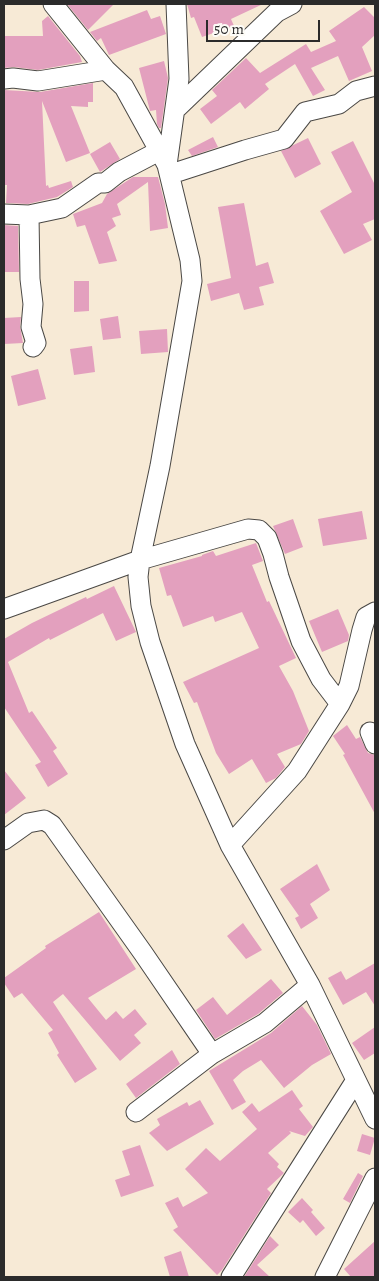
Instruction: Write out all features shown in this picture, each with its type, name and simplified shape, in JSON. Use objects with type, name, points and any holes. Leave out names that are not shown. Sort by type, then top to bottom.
[{"type":"street","points":[[53,4],[106,70],[124,86],[166,163],[190,260],[192,281],[160,466],[138,577],[141,606],[150,642],[185,744],[230,845],[310,985],[375,1119]]},
{"type":"street","points":[[166,163],[179,79],[176,4]]},
{"type":"street","points":[[175,110],[277,12],[292,4]]},
{"type":"street","points":[[4,79],[13,78],[38,81],[106,70]]},
{"type":"street","points":[[4,214],[29,215],[62,208],[98,183],[106,183],[119,172],[245,150],[284,139],[305,112],[339,104],[356,91],[375,86]]},
{"type":"street","points":[[29,215],[30,279],[33,304],[31,327],[36,343],[33,347]]},
{"type":"street","points":[[4,609],[140,560],[248,530],[259,530],[267,538],[301,641],[321,679],[340,704]]},
{"type":"street","points":[[230,845],[297,771],[340,704],[349,686],[366,617],[375,612]]},
{"type":"street","points":[[4,840],[28,822],[44,820],[52,826],[143,953],[212,1054]]},
{"type":"street","points":[[136,1112],[212,1054],[265,1023],[310,985]]},
{"type":"street","points":[[231,1277],[356,1080]]},
{"type":"street","points":[[325,1277],[375,1178]]},
{"type":"building","points":[[67,4],[114,4],[88,30]]},
{"type":"building","points":[[187,4],[263,4],[231,19],[234,26],[202,37],[194,17],[191,18]]},
{"type":"building","points":[[364,7],[375,18],[375,35],[362,47],[372,71],[349,81],[338,56],[311,68],[325,90],[313,96],[295,64],[265,84],[269,89],[245,109],[240,102],[211,124],[200,109],[217,96],[212,90],[246,58],[260,73],[306,44],[311,52],[336,41],[329,31]]},
{"type":"building","points":[[147,10],[151,19],[160,16],[166,34],[109,55],[101,38],[97,41],[90,32]]},
{"type":"building","points":[[48,16],[80,56],[82,62],[38,70],[14,67],[4,68],[4,36],[43,36],[42,21]]},
{"type":"building","points":[[164,61],[168,78],[161,128],[159,128],[156,110],[150,111],[139,68]]},
{"type":"building","points":[[93,83],[93,102],[88,102],[88,107],[71,106],[90,153],[66,162],[42,101],[46,186],[48,185],[49,188],[71,181],[73,187],[57,197],[28,204],[6,203],[7,185],[4,185],[4,90],[40,92]]},
{"type":"building","points":[[213,137],[218,147],[192,156],[188,150]]},
{"type":"building","points":[[308,138],[321,164],[295,178],[281,151]]},
{"type":"building","points":[[353,141],[375,185],[375,219],[363,224],[372,240],[344,254],[320,211],[352,192],[331,152]]},
{"type":"building","points":[[110,142],[120,159],[100,172],[90,154]]},
{"type":"building","points":[[133,177],[158,177],[165,204],[168,228],[150,231],[148,182],[117,204],[121,215],[112,218],[116,226],[107,232],[117,261],[99,264],[85,225],[77,227],[73,214],[102,203],[107,194]]},
{"type":"building","points":[[244,203],[256,266],[268,262],[274,283],[259,287],[264,305],[244,310],[239,293],[211,301],[207,284],[231,278],[218,207]]},
{"type":"building","points":[[4,225],[18,226],[19,272],[4,272]]},
{"type":"building","points":[[74,281],[89,281],[89,311],[74,312]]},
{"type":"building","points":[[118,316],[121,338],[103,340],[100,319]]},
{"type":"building","points":[[21,317],[20,326],[23,343],[4,344],[4,318]]},
{"type":"building","points":[[167,329],[168,352],[141,354],[139,331]]},
{"type":"building","points":[[92,346],[95,372],[74,375],[70,349]]},
{"type":"building","points":[[38,369],[46,399],[18,406],[11,376]]},
{"type":"building","points":[[362,511],[367,539],[323,546],[318,519]]},
{"type":"building","points":[[293,519],[303,547],[285,554],[273,526]]},
{"type":"building","points":[[256,543],[263,561],[252,565],[267,602],[269,601],[296,658],[279,666],[293,691],[309,731],[301,744],[277,754],[285,767],[276,778],[266,783],[252,759],[229,774],[216,753],[197,702],[194,703],[183,682],[259,648],[242,612],[215,622],[213,616],[183,627],[171,595],[167,596],[159,568],[213,551],[216,556]]},
{"type":"building","points":[[114,586],[136,632],[116,641],[103,613],[50,640],[49,638],[8,662],[29,713],[32,711],[57,748],[53,751],[68,774],[48,787],[35,765],[41,762],[4,707],[4,639],[32,623]]},
{"type":"building","points":[[338,609],[349,635],[348,641],[322,652],[309,621]]},
{"type":"building","points":[[347,725],[356,739],[360,737],[368,753],[375,755],[375,814],[343,755],[345,754],[333,736]]},
{"type":"building","points":[[4,770],[26,798],[4,815]]},
{"type":"building","points":[[317,864],[330,890],[310,904],[318,918],[301,929],[295,918],[299,916],[280,889]]},
{"type":"building","points":[[99,912],[136,969],[88,998],[106,1020],[116,1011],[123,1019],[135,1009],[147,1024],[134,1035],[141,1043],[120,1061],[63,994],[53,1002],[97,1069],[75,1083],[57,1055],[59,1053],[48,1033],[53,1030],[22,993],[14,998],[4,983],[4,978],[46,948],[45,946]]},
{"type":"building","points":[[243,923],[262,950],[246,959],[227,936]]},
{"type":"building","points":[[375,963],[375,1006],[366,992],[343,1005],[328,978],[341,971],[346,980]]},
{"type":"building","points":[[271,979],[283,993],[258,1014],[215,1039],[196,1010],[213,997],[227,1015]]},
{"type":"building","points":[[302,1006],[317,1025],[331,1054],[312,1065],[284,1088],[261,1060],[243,1071],[233,1080],[246,1102],[232,1110],[209,1071],[271,1033]]},
{"type":"building","points":[[375,1027],[375,1053],[364,1060],[352,1043]]},
{"type":"building","points":[[172,1050],[180,1064],[136,1098],[126,1084]]},
{"type":"building","points":[[292,1090],[303,1106],[299,1109],[313,1127],[305,1136],[289,1131],[291,1133],[268,1153],[279,1164],[277,1167],[284,1173],[267,1189],[271,1193],[217,1275],[173,1230],[178,1227],[165,1203],[178,1197],[183,1207],[208,1193],[185,1169],[206,1148],[220,1161],[257,1129],[242,1112],[252,1103],[259,1112]]},
{"type":"building","points":[[200,1100],[214,1124],[167,1151],[149,1133],[160,1125],[157,1119],[187,1102],[189,1106]]},
{"type":"building","points":[[362,1134],[375,1138],[370,1155],[357,1151]]},
{"type":"building","points":[[140,1145],[154,1186],[121,1197],[115,1180],[130,1175],[122,1151]]},
{"type":"building","points":[[358,1173],[363,1176],[350,1203],[343,1199]]},
{"type":"building","points":[[302,1198],[325,1228],[316,1236],[303,1220],[300,1223],[288,1212]]},
{"type":"building","points":[[270,1236],[279,1245],[257,1265],[270,1277],[244,1277]]},
{"type":"building","points":[[375,1241],[375,1277],[351,1277],[344,1269]]},
{"type":"building","points":[[181,1251],[189,1277],[170,1277],[164,1257]]}]
